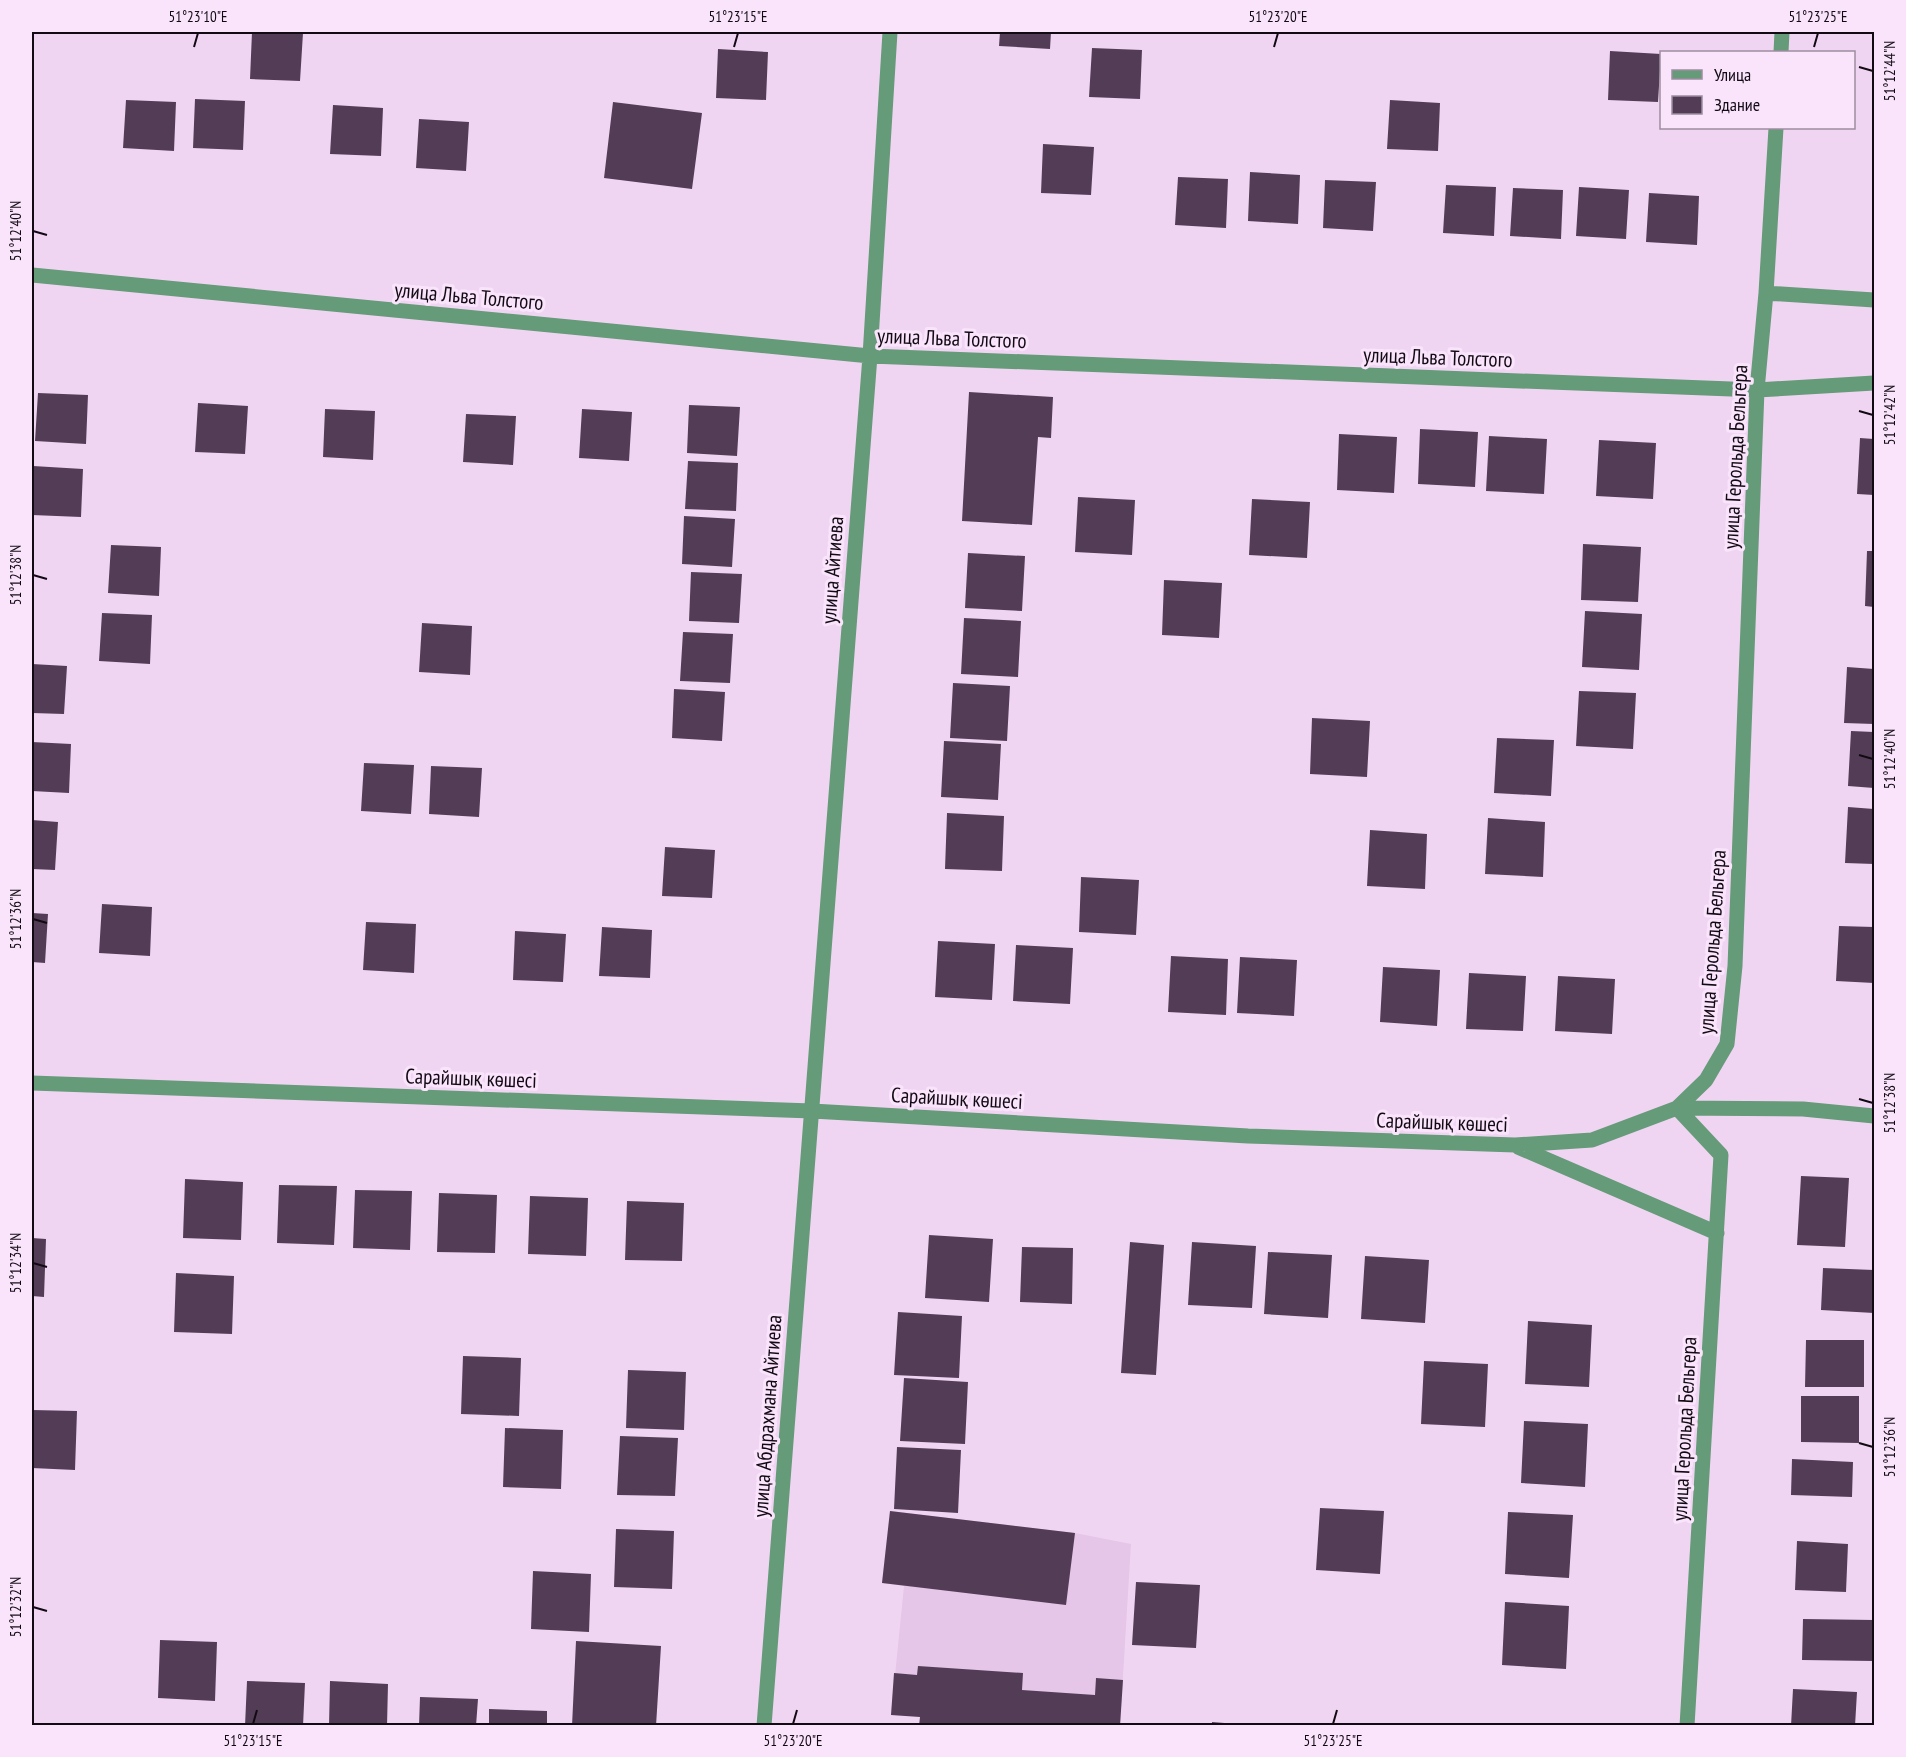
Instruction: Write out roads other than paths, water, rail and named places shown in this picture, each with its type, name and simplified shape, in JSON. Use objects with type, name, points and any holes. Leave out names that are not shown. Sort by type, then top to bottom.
[{"type":"street","name":"улица Айтиева","points":[[812,1111],[870,356],[890,32]]},
{"type":"street","points":[[1781,51],[1782,32]]},
{"type":"street","name":"улица Герольда Бельгера","points":[[1687,1725],[1721,1155],[1677,1108],[1706,1080],[1727,1044],[1735,966],[1757,390],[1766,292],[1776,129]]},
{"type":"street","name":"улица Льва Толстого","points":[[32,275],[870,356],[1757,390],[1875,383]]},
{"type":"street","points":[[1766,292],[1875,300]]},
{"type":"street","name":"Сарайшық көшесі","points":[[32,1083],[812,1111],[1248,1136],[1515,1145],[1592,1140],[1677,1108],[1803,1109],[1875,1116]]},
{"type":"street","name":"улица Абдрахмана Айтиева","points":[[764,1725],[812,1111]]},
{"type":"street","points":[[1515,1145],[1717,1233]]}]
